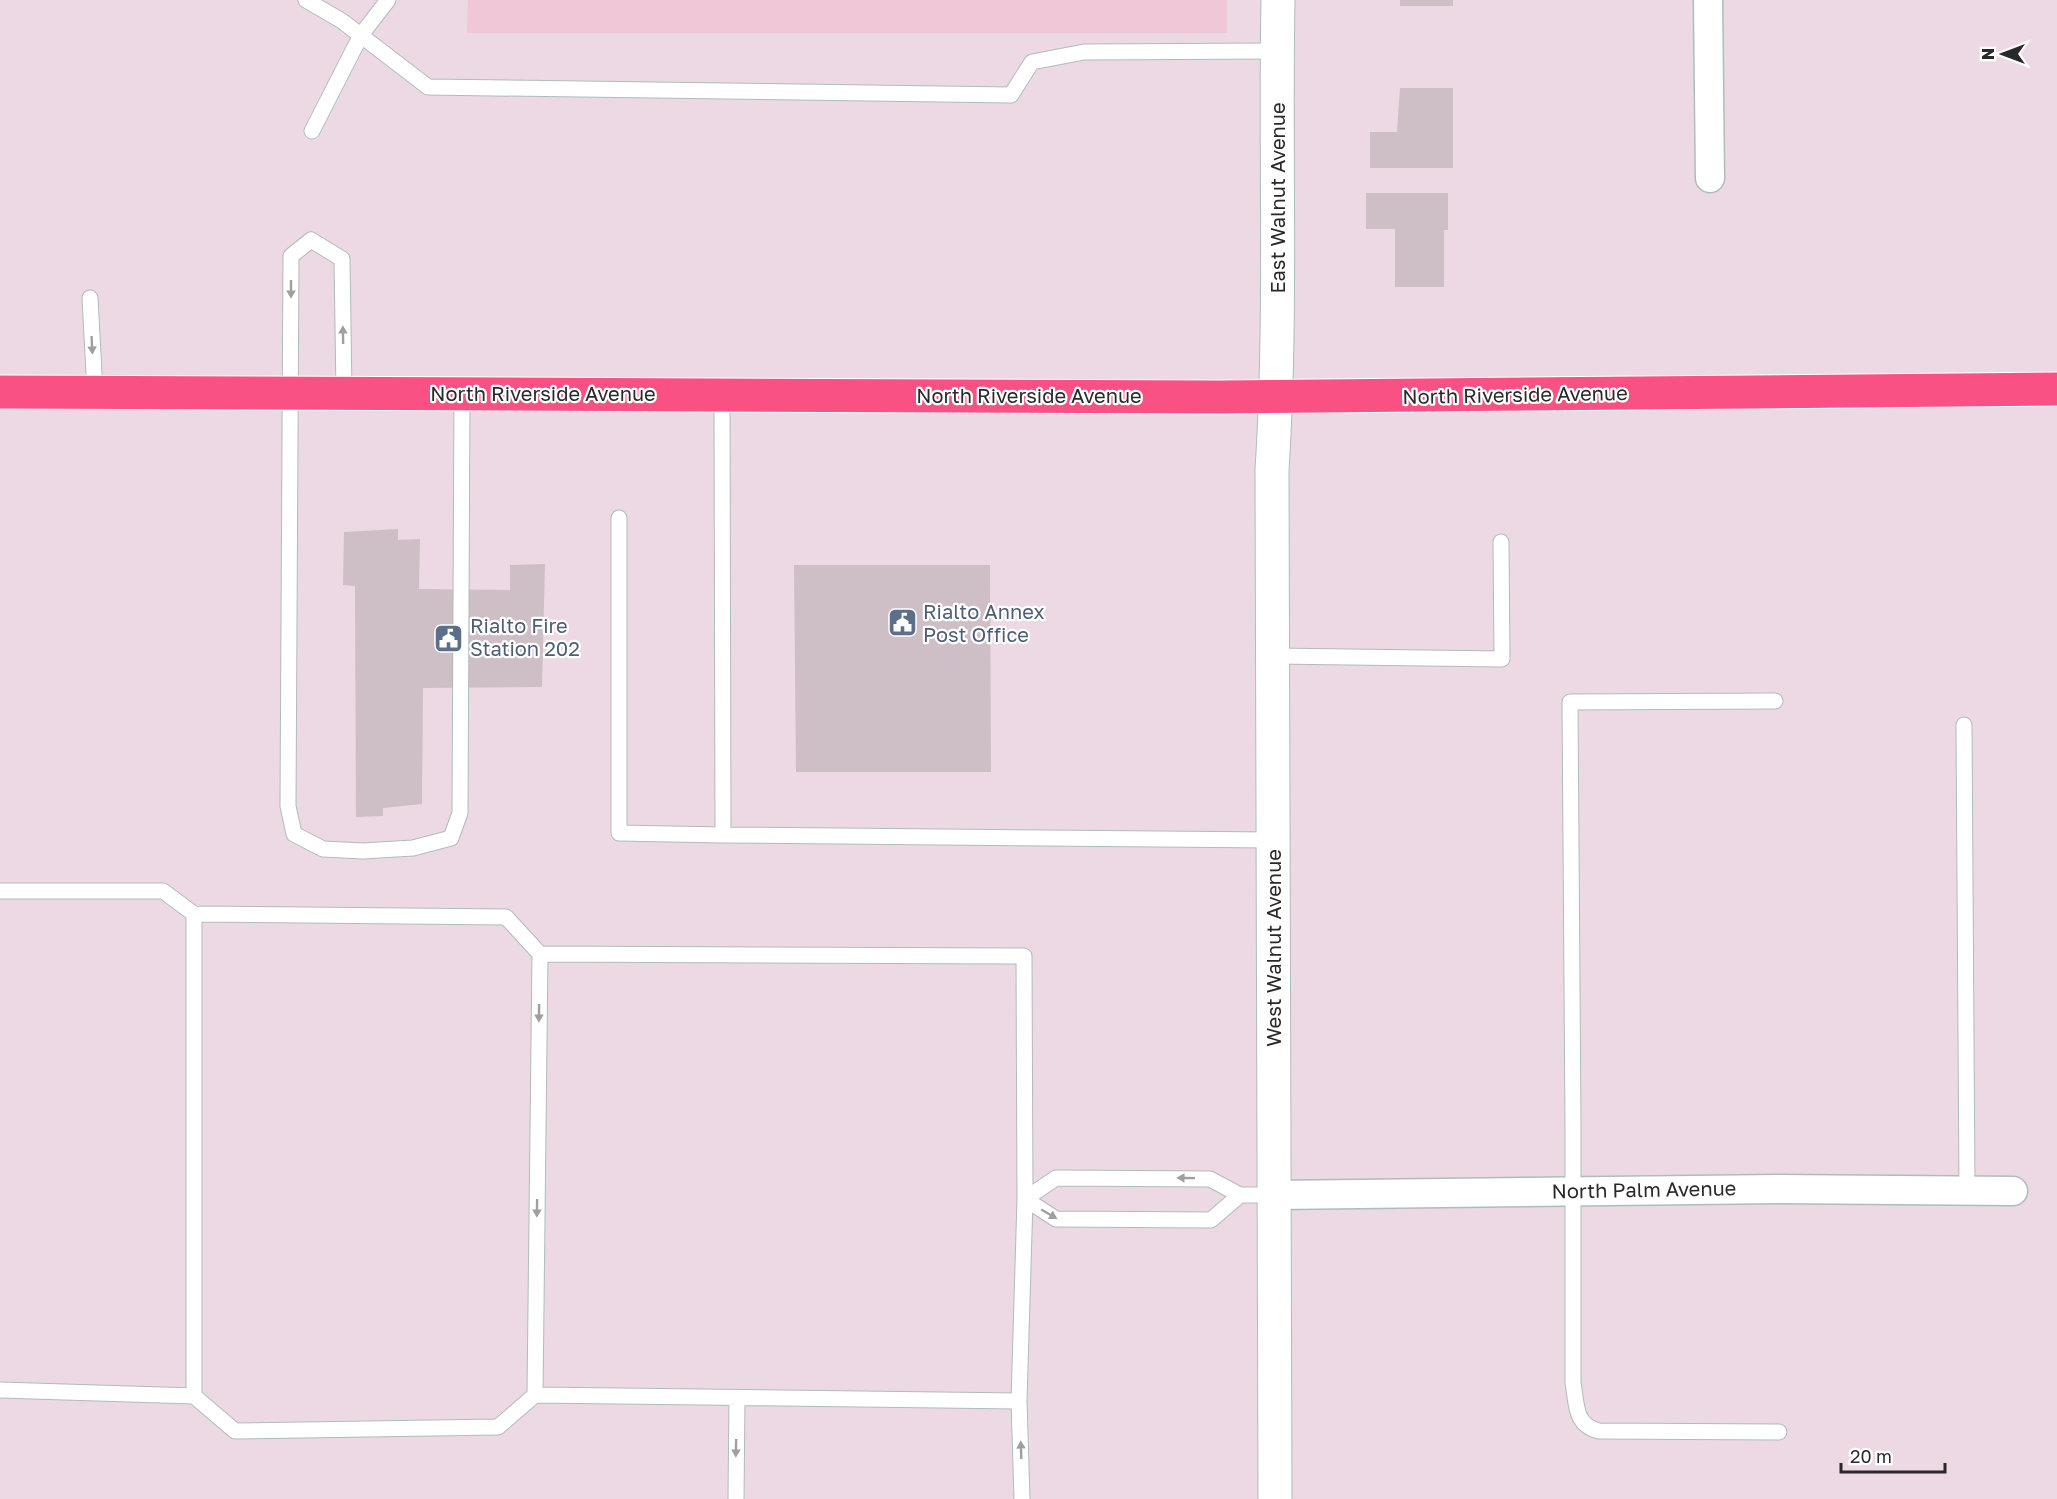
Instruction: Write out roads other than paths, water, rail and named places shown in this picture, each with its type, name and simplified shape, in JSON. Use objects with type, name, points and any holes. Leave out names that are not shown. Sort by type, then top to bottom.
[{"type":"main road","name":"North Riverside Avenue","points":[[0,392],[1277,396],[2057,389]]},
{"type":"street","name":"East Walnut Avenue","points":[[1277,396],[1278,0]]},
{"type":"street","points":[[1708,0],[1710,178]]},
{"type":"street","name":"West Walnut Avenue","points":[[1275,1499],[1272,470],[1277,396]]},
{"type":"street","name":"North Palm Avenue","points":[[1275,1195],[1778,1189],[2013,1191]]},
{"type":"lane","points":[[306,0],[342,21],[428,87],[1011,95],[1032,62],[1084,52],[1277,51]]},
{"type":"lane","points":[[312,131],[361,35],[388,0]]},
{"type":"lane","points":[[344,393],[342,259],[311,240],[291,256],[288,806],[294,834],[323,849],[363,851],[413,848],[451,838],[460,813],[462,393]]},
{"type":"lane","points":[[90,298],[95,392]]},
{"type":"lane","points":[[722,395],[723,835]]},
{"type":"lane","points":[[619,518],[619,833],[1274,840]]},
{"type":"lane","points":[[1274,656],[1502,659],[1501,542]]},
{"type":"lane","points":[[1775,700],[1570,702],[1573,1383],[1580,1420],[1589,1429],[1599,1431],[1779,1432]]},
{"type":"lane","points":[[1964,725],[1967,1191]]},
{"type":"lane","points":[[0,891],[163,891],[194,914],[506,917],[540,954],[536,1395]]},
{"type":"lane","points":[[194,914],[194,1396]]},
{"type":"lane","points":[[540,954],[1024,956],[1025,1199],[1019,1401],[1022,1499]]},
{"type":"lane","points":[[1025,1199],[1056,1178],[1210,1179],[1240,1195],[1275,1195]]},
{"type":"lane","points":[[1025,1199],[1056,1219],[1211,1220],[1240,1195]]},
{"type":"lane","points":[[0,1390],[194,1396],[235,1431],[498,1427],[536,1395],[1019,1401]]},
{"type":"lane","points":[[736,1398],[736,1499]]},
{"type":"place","name":"Rialto Annex Post Office","points":[[902,623]]},
{"type":"place","name":"Rialto Fire Station 202","points":[[449,638]]}]
